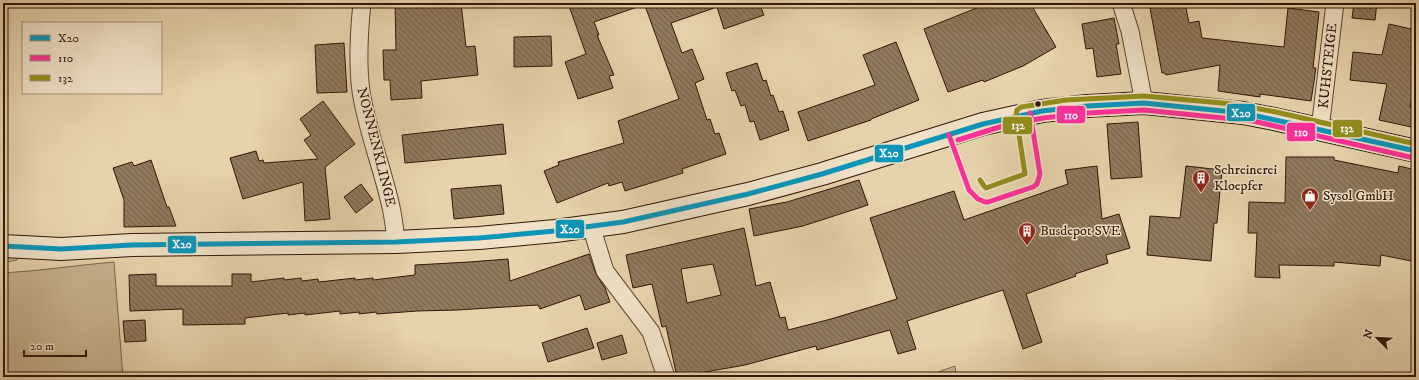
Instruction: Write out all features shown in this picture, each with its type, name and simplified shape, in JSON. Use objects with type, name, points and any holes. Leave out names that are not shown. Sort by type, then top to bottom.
[{"type":"main road","points":[[3,246],[61,249],[126,245],[396,242],[479,238],[591,226],[645,218],[793,183],[983,124],[1023,114],[1066,107],[1144,103],[1243,113],[1416,151]]},
{"type":"street","name":"NONNENKLINGE","points":[[362,3],[359,65],[361,91],[392,212],[396,242]]},
{"type":"street","points":[[1121,3],[1130,31],[1144,103]]},
{"type":"street","name":"KUHSTEIGE","points":[[1320,129],[1335,3]]},
{"type":"street","points":[[591,226],[605,271],[651,332],[666,377]]},
{"type":"green space","points":[[3,258],[18,258],[17,260],[3,263]]},
{"type":"green space","points":[[114,262],[123,377],[3,377],[3,273]]},
{"type":"green space","points":[[955,366],[956,377],[924,377]]},
{"type":"building","points":[[395,3],[461,3],[466,47],[475,46],[478,75],[421,81],[422,98],[391,100],[390,80],[384,80],[383,50],[396,50]]},
{"type":"building","points":[[568,3],[642,3],[643,5],[594,22],[599,35],[597,35],[614,75],[609,76],[613,88],[578,99],[565,62],[586,54]]},
{"type":"building","points":[[644,3],[759,3],[764,15],[724,29],[717,7],[671,23],[682,53],[692,49],[704,79],[695,83],[707,120],[710,119],[715,134],[719,133],[726,154],[682,169],[683,173],[625,191],[622,182],[609,186],[608,183],[557,203],[544,171],[559,165],[558,162],[624,143],[618,121],[679,99]]},
{"type":"building","points":[[989,3],[1030,3],[1056,47],[1023,66],[984,82],[983,80],[948,92],[924,29]]},
{"type":"building","points":[[1176,3],[1185,3],[1189,23],[1199,21],[1202,38],[1284,47],[1288,8],[1319,12],[1313,68],[1316,68],[1311,101],[1260,94],[1260,97],[1218,91],[1220,65],[1166,75],[1165,73],[1162,73],[1150,8]]},
{"type":"building","points":[[1354,3],[1377,3],[1375,20],[1352,18]]},
{"type":"building","points":[[1114,18],[1119,44],[1116,44],[1121,74],[1097,77],[1093,48],[1086,49],[1082,24]]},
{"type":"building","points":[[1389,24],[1416,30],[1416,79],[1410,107],[1416,108],[1416,128],[1379,120],[1387,84],[1350,80],[1353,52],[1382,55]]},
{"type":"building","points":[[551,36],[552,66],[514,67],[514,37]]},
{"type":"building","points":[[896,42],[919,100],[871,120],[808,141],[798,112],[875,85],[863,55]]},
{"type":"building","points":[[344,43],[347,92],[317,93],[315,45]]},
{"type":"building","points":[[757,63],[763,81],[766,80],[771,96],[773,95],[779,112],[783,111],[789,130],[760,140],[754,121],[750,122],[745,105],[741,106],[735,90],[732,91],[726,73]]},
{"type":"building","points":[[323,101],[355,144],[325,167],[330,219],[305,221],[303,182],[243,199],[230,158],[256,151],[259,161],[263,160],[264,163],[318,159],[304,140],[311,135],[300,119]]},
{"type":"building","points":[[1138,122],[1142,177],[1111,179],[1107,124]]},
{"type":"building","points":[[503,124],[506,154],[405,163],[402,135]]},
{"type":"building","points":[[1286,157],[1334,157],[1334,160],[1398,173],[1399,166],[1416,170],[1416,262],[1381,255],[1380,266],[1334,262],[1334,266],[1279,265],[1280,278],[1255,277],[1257,233],[1248,233],[1249,202],[1285,203]]},
{"type":"building","points":[[151,160],[167,207],[169,207],[176,226],[124,227],[124,200],[113,168],[132,162],[134,166]]},
{"type":"building","points":[[1097,166],[1102,219],[1119,214],[1130,248],[1106,255],[1108,263],[1075,274],[1076,276],[1026,294],[1042,342],[1023,349],[1003,290],[907,321],[916,349],[898,354],[890,330],[817,350],[816,346],[745,365],[677,377],[666,326],[662,327],[652,284],[633,288],[626,255],[744,228],[756,286],[770,282],[780,318],[785,317],[788,330],[831,319],[897,299],[870,218],[954,191],[964,220],[1068,184],[1065,170]],"holes":[[[713,264],[721,295],[687,303],[681,269]]]},
{"type":"building","name":"Schreinerei Kloepfer","points":[[1186,166],[1222,170],[1217,223],[1214,223],[1211,261],[1147,255],[1150,216],[1180,218]]},
{"type":"building","points":[[859,180],[868,205],[803,226],[754,236],[749,209],[787,202]]},
{"type":"building","points":[[361,184],[373,200],[356,213],[344,197]]},
{"type":"building","points":[[501,185],[504,214],[454,219],[451,189]]},
{"type":"building","points":[[589,254],[596,274],[605,288],[610,302],[585,310],[580,295],[540,309],[538,305],[377,314],[376,312],[359,314],[359,312],[340,314],[340,311],[305,315],[305,313],[288,315],[288,313],[245,318],[245,324],[183,325],[183,309],[130,311],[129,275],[156,274],[156,286],[232,286],[232,274],[251,274],[251,282],[284,278],[284,280],[301,278],[302,281],[318,279],[319,282],[355,278],[355,280],[373,278],[373,280],[415,275],[415,265],[508,259],[510,281]]},
{"type":"building","points":[[145,320],[146,341],[125,342],[123,321]]},
{"type":"building","points":[[587,328],[594,348],[548,362],[542,343]]},
{"type":"building","points":[[622,335],[627,353],[602,360],[597,343]]},
{"type":"transit line","name":"132","points":[[980,180],[986,188],[1025,174],[1016,115],[1017,110],[1021,107],[1066,100],[1144,96],[1233,104],[1276,112],[1416,144]]},
{"type":"transit line","name":"X20","points":[[3,246],[61,249],[132,245],[396,242],[479,238],[555,231],[623,222],[748,194],[822,174],[983,124],[1042,111],[1087,106],[1144,103],[1243,113],[1416,151]]},
{"type":"transit line","name":"110","points":[[958,140],[1003,126],[1043,118],[1088,113],[1144,110],[1253,121],[1414,158]]},
{"type":"transit line","name":"110","points":[[949,135],[969,190],[978,199],[988,202],[1033,187],[1037,184],[1040,174],[1030,113]]},
{"type":"place","name":"Schreinerei Kloepfer","points":[[1201,193]]},
{"type":"place","name":"Sysol GmbH","points":[[1310,211]]},
{"type":"place","name":"Busdepot SVE","points":[[1027,246]]}]
